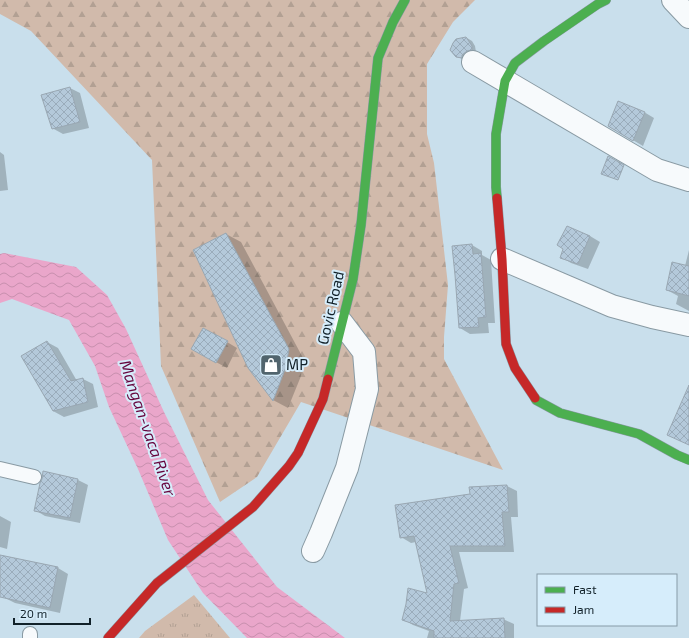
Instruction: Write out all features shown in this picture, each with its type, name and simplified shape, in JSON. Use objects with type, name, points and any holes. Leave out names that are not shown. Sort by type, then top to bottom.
[{"type":"main road","name":"Govic Road","points":[[108,638],[157,583],[253,507],[289,466],[298,453],[323,399],[353,279],[361,225],[378,58],[393,22],[406,0]]},
{"type":"main road","points":[[606,0],[544,41],[515,63],[505,81],[496,134],[496,187],[502,259],[506,344],[515,368],[536,400],[560,413],[638,434],[689,460]]},
{"type":"street","points":[[673,0],[689,17]]},
{"type":"street","points":[[473,62],[657,170],[689,180]]},
{"type":"street","points":[[502,259],[612,306],[689,325]]},
{"type":"street","points":[[313,551],[322,533],[347,468],[367,389],[364,352],[342,323]]},
{"type":"lane","points":[[0,469],[34,477]]},
{"type":"green space","points":[[0,0],[475,0],[453,22],[427,64],[427,134],[434,163],[448,285],[444,359],[503,470],[301,402],[257,477],[220,502],[161,366],[152,160],[31,31],[0,14]]},
{"type":"green space","points":[[194,595],[230,638],[139,638],[145,631]]},
{"type":"water","name":"Mangan-vaca River","points":[[4,253],[76,267],[107,295],[126,329],[164,412],[208,500],[277,587],[345,638],[247,638],[203,593],[168,540],[138,469],[109,407],[95,366],[69,320],[12,299],[0,303],[0,254]]},
{"type":"building","points":[[466,37],[472,46],[472,50],[467,51],[462,55],[462,58],[456,57],[450,50],[453,43],[456,39]]},
{"type":"building","points":[[70,87],[80,122],[52,129],[41,95]]},
{"type":"building","points":[[618,101],[645,112],[633,141],[608,126]]},
{"type":"building","points":[[608,156],[624,165],[618,180],[601,174]]},
{"type":"building","points":[[567,226],[590,236],[578,264],[560,258],[563,249],[557,245]]},
{"type":"building","points":[[226,233],[289,349],[286,367],[273,401],[248,368],[193,250]]},
{"type":"building","points":[[472,244],[473,254],[481,253],[486,317],[478,318],[479,327],[459,328],[452,246]]},
{"type":"building","points":[[672,262],[689,266],[689,296],[666,290]]},
{"type":"building","points":[[203,328],[228,341],[216,363],[191,349]]},
{"type":"building","points":[[47,341],[71,381],[83,378],[88,402],[53,411],[21,356]]},
{"type":"building","points":[[689,385],[689,445],[667,435]]},
{"type":"building","points":[[43,471],[78,479],[70,518],[34,511]]},
{"type":"building","points":[[507,485],[509,512],[502,512],[505,546],[450,546],[459,583],[454,584],[450,621],[504,618],[505,638],[434,638],[434,631],[402,620],[408,588],[427,593],[414,536],[400,538],[395,505],[470,494],[469,487]]},
{"type":"building","points":[[0,555],[58,567],[50,608],[0,597]]},
{"type":"traffic: fast","points":[[328,379],[353,279],[361,225],[378,58],[393,22],[405,0]]},
{"type":"traffic: fast","points":[[497,198],[496,134],[505,81],[515,63],[544,41],[606,0]]},
{"type":"traffic: fast","points":[[535,398],[536,400],[560,413],[639,434],[689,460]]},
{"type":"traffic: jam","points":[[497,198],[502,259],[506,344],[515,368],[535,398]]},
{"type":"traffic: jam","points":[[108,638],[157,583],[253,507],[289,466],[298,453],[323,399],[328,379]]},
{"type":"place","name":"MP","points":[[271,365]]}]
